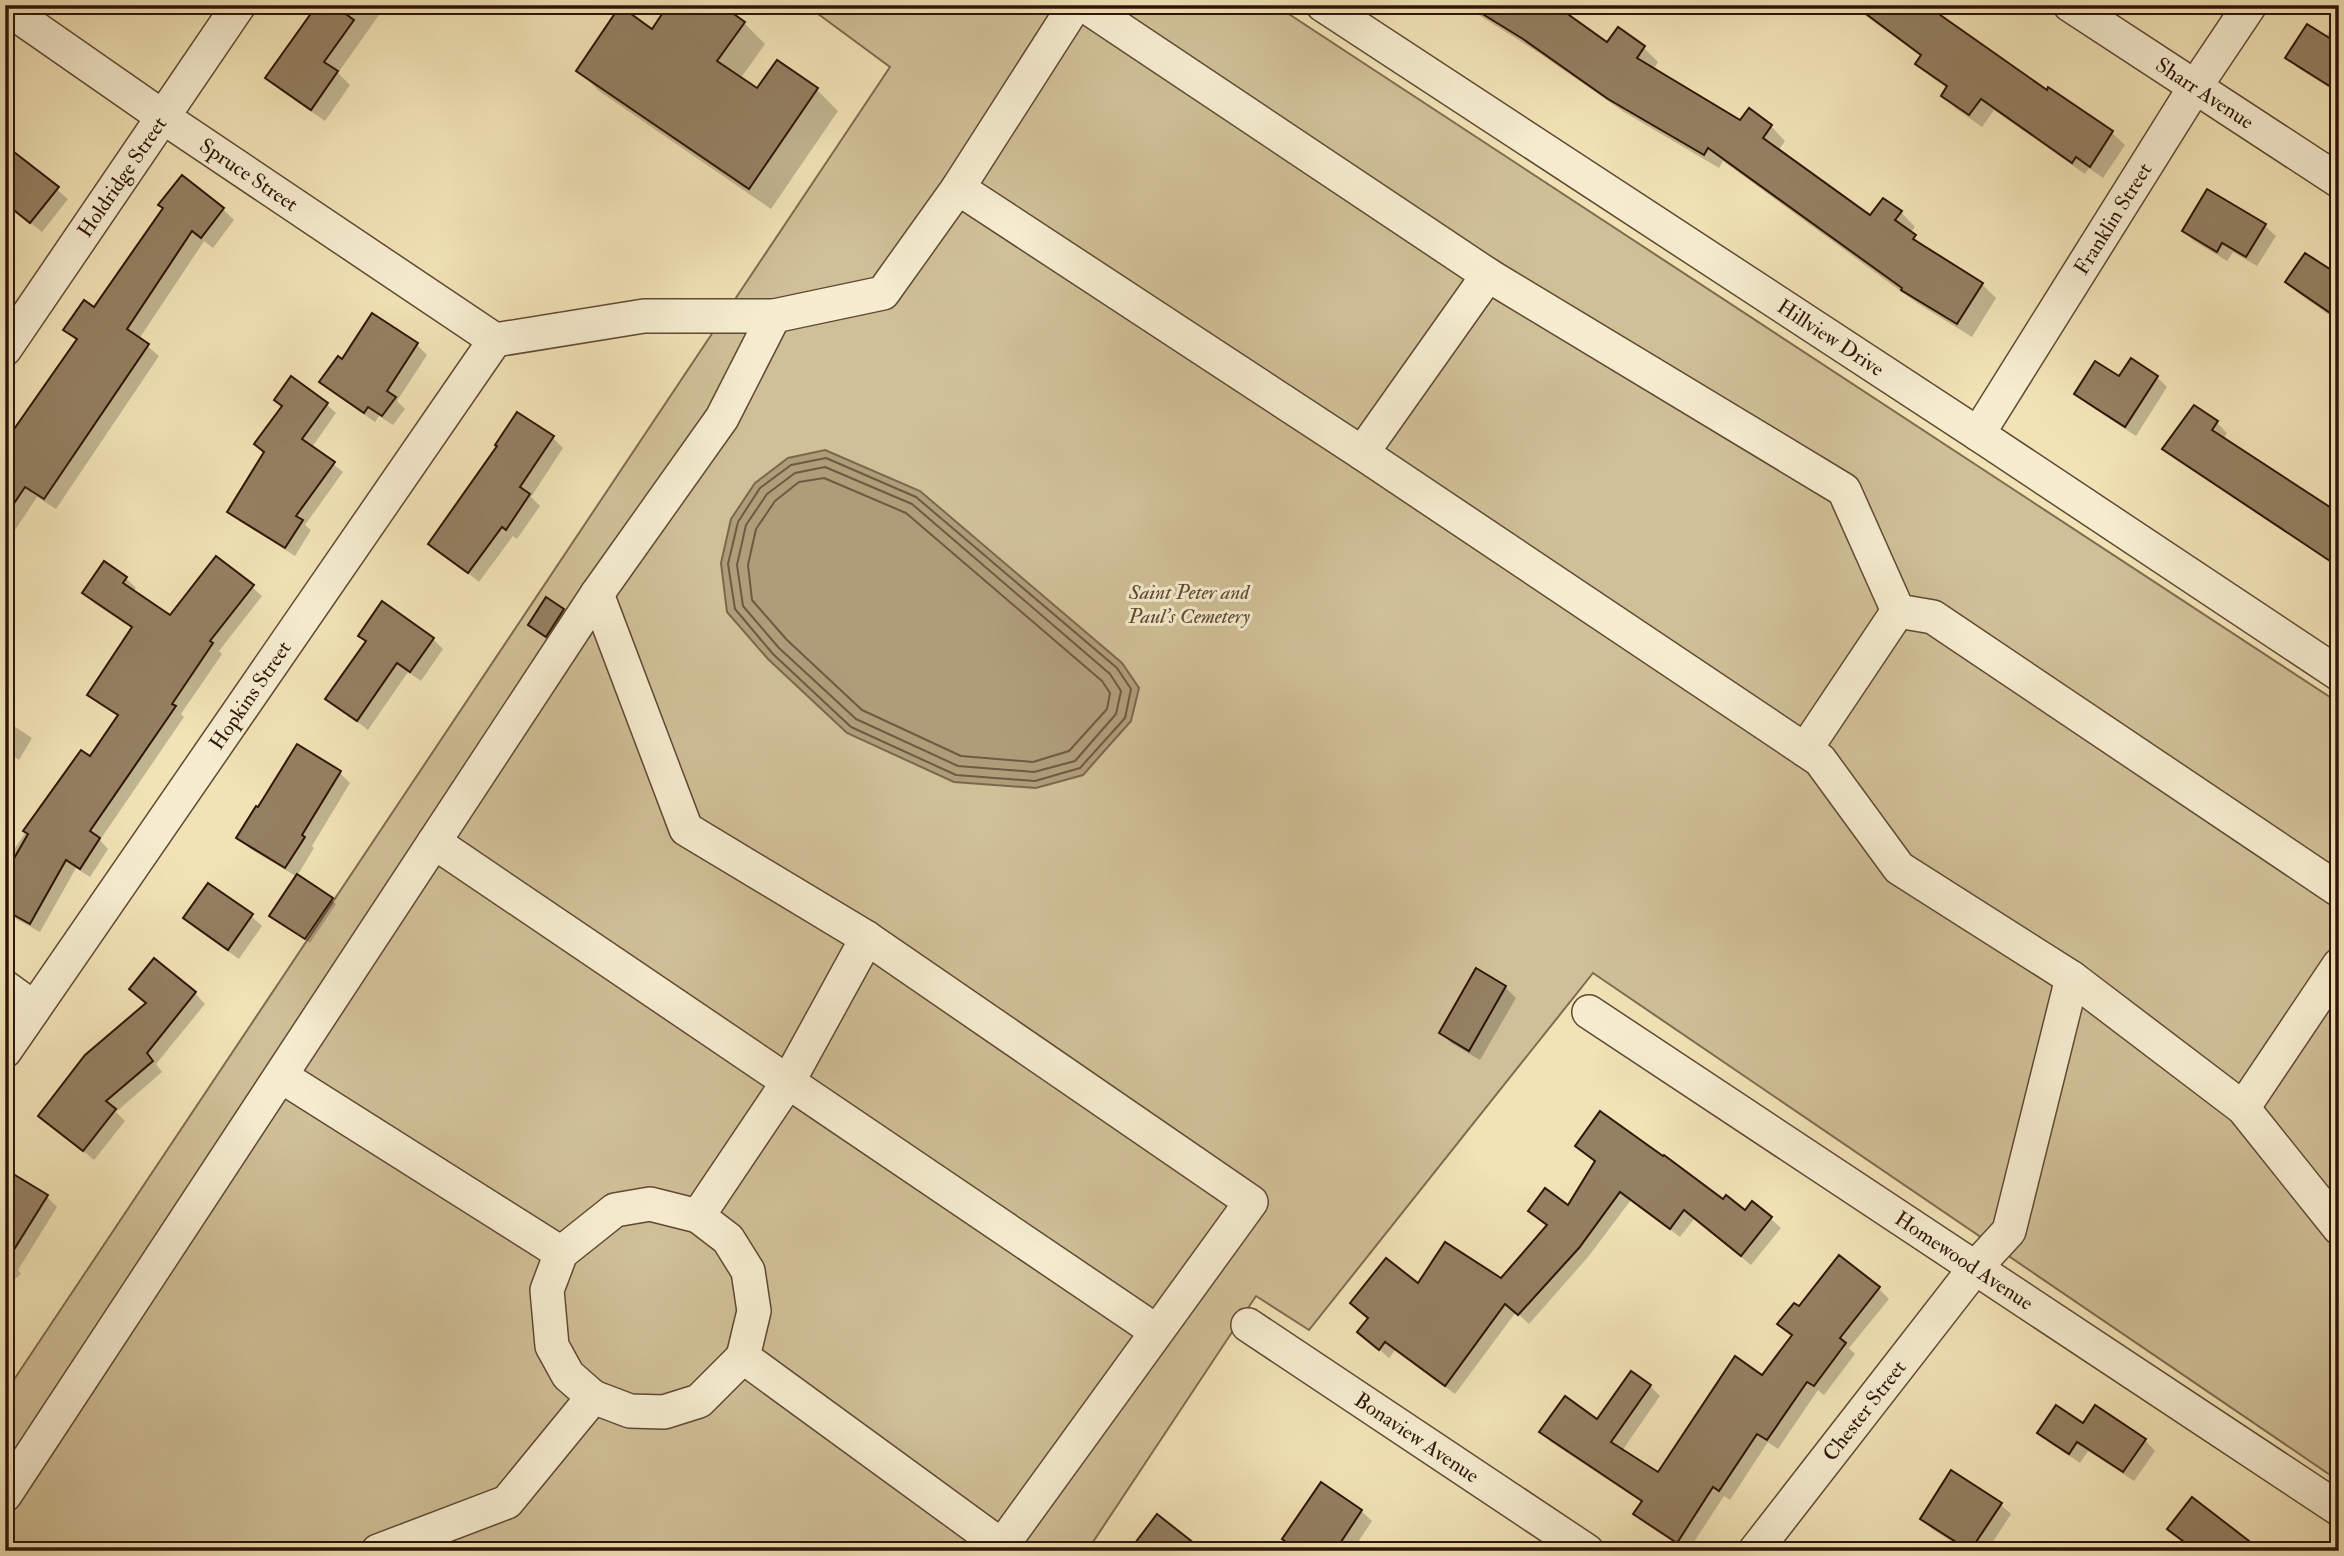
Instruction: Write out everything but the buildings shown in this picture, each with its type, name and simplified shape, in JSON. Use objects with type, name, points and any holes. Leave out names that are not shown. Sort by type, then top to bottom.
[{"type":"street","name":"Holdridge Street","points":[[5,349],[239,5]]},
{"type":"street","points":[[495,341],[644,316],[774,316],[883,293],[958,188],[1075,5]]},
{"type":"street","points":[[1084,5],[1488,275],[1844,490],[1898,611]]},
{"type":"street","name":"Hillview Drive","points":[[1323,5],[1979,433],[2339,674]]},
{"type":"street","name":"Sharr Avenue","points":[[2070,5],[2339,181]]},
{"type":"street","name":"Franklin Street","points":[[1979,433],[2195,87],[2250,5]]},
{"type":"street","name":"Spruce Street","points":[[5,7],[495,341]]},
{"type":"street","points":[[958,188],[1362,453],[1820,760],[1899,868],[2072,978],[2243,1108],[2339,1228]]},
{"type":"street","points":[[1362,453],[1488,275]]},
{"type":"street","points":[[5,1495],[597,594],[722,418],[774,316]]},
{"type":"street","name":"Hopkins Street","points":[[5,1051],[495,341]]},
{"type":"street","points":[[597,594],[686,829],[867,938],[1251,1202],[1000,1548],[743,1357]]},
{"type":"street","points":[[1805,750],[1898,611]]},
{"type":"street","points":[[1898,611],[1933,617],[2339,890]]},
{"type":"street","points":[[434,842],[1156,1331]]},
{"type":"street","points":[[698,1216],[788,1082],[867,938]]},
{"type":"street","points":[[2243,1108],[2339,965]]},
{"type":"street","name":"Chester Street","points":[[1755,1551],[1975,1268],[2009,1231],[2072,978]]},
{"type":"street","points":[[5,987],[34,1008]]},
{"type":"street","name":"Homewood Avenue","points":[[1589,1012],[2339,1509]]},
{"type":"street","points":[[281,1076],[561,1253]]},
{"type":"street","points":[[650,1204],[698,1216],[728,1239],[748,1270],[754,1311],[743,1357],[699,1401],[664,1412],[630,1411],[593,1397],[568,1375],[552,1346],[547,1290],[561,1253],[615,1210],[650,1204]]},
{"type":"street","name":"Bonaview Avenue","points":[[1248,1325],[1587,1551]]},
{"type":"street","points":[[378,1551],[507,1502],[593,1397]]},
{"type":"green space","name":"Saint Peter and Paul's Cemetery","points":[[806,5],[1275,5],[2339,703],[2339,1481],[1593,973],[1309,1330],[1256,1296],[1087,1551],[5,1551],[5,1393],[890,67]]},
{"type":"water","points":[[825,450],[920,491],[1122,663],[1139,688],[1131,721],[1083,775],[1036,788],[954,782],[847,733],[768,659],[727,612],[721,563],[731,519],[755,483],[788,458]]}]
